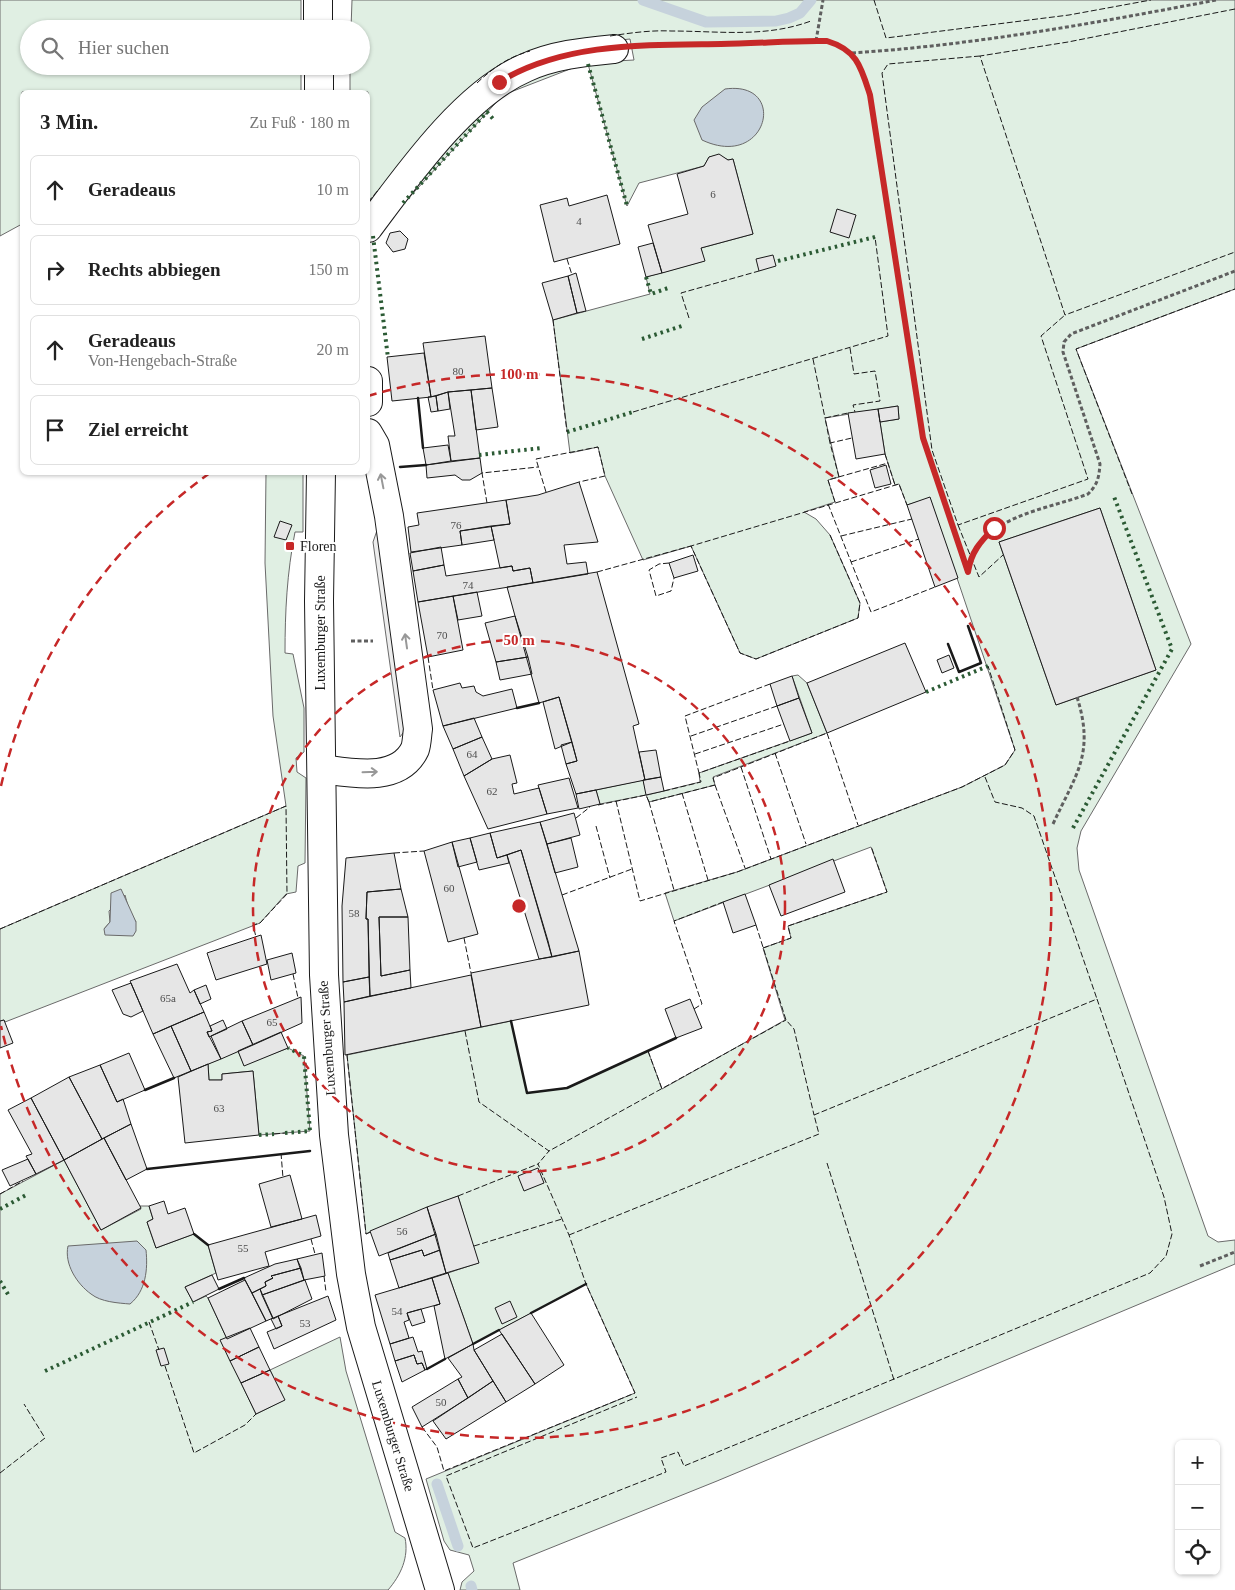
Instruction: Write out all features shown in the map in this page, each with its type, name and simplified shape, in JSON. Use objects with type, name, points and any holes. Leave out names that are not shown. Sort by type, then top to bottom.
[{"type":"main road","points":[[318,0],[318,20]]},
{"type":"main road","points":[[370,225],[418,162],[466,110],[499,82],[523,68],[552,58],[614,49]]},
{"type":"main road","points":[[319,75],[319,90]]},
{"type":"main road","points":[[322,770],[350,773],[391,771],[405,762],[415,748],[418,730],[389,516],[375,445],[370,436]]},
{"type":"main road","name":"Luxemburger Straße","points":[[321,475],[319,601],[324,975],[334,1135],[351,1274],[368,1354],[440,1590]]},
{"type":"path","points":[[816,41],[823,0]]},
{"type":"path","points":[[851,53],[915,49],[1216,0]]},
{"type":"path","points":[[614,49],[816,41],[840,45],[851,53],[861,67],[870,95],[923,438],[968,572],[970,556],[980,542],[994,528],[1011,520],[1088,494],[1096,487],[1100,464],[1063,352],[1064,342],[1070,334],[1235,271]]},
{"type":"path","points":[[1053,824],[1083,758],[1086,729],[1077,697]]},
{"type":"path","points":[[1200,1266],[1235,1252]]},
{"type":"green space","points":[[0,0],[301,0],[301,20],[20,20],[20,75],[301,75],[301,90],[20,90],[20,225],[0,236]]},
{"type":"green space","points":[[352,0],[1235,0],[1235,289],[1076,349],[1191,644],[1081,831],[1077,848],[1079,870],[1208,1236],[1218,1242],[1235,1240],[1235,1264],[717,1481],[513,1563],[520,1590],[460,1590],[462,1582],[474,1571],[469,1555],[450,1550],[444,1541],[426,1479],[635,1393],[586,1284],[473,1344],[448,1273],[478,1263],[458,1196],[366,1234],[347,1055],[511,1021],[527,1093],[567,1088],[648,1051],[662,1089],[785,1020],[763,948],[791,938],[788,926],[887,892],[871,847],[674,921],[665,893],[737,872],[962,787],[1005,765],[1015,750],[930,498],[907,505],[899,484],[895,485],[885,454],[880,422],[899,419],[898,406],[825,418],[839,477],[828,480],[835,502],[804,512],[816,519],[830,535],[860,603],[858,618],[756,659],[740,653],[691,546],[643,560],[605,476],[598,447],[570,453],[553,320],[650,294],[646,277],[704,261],[701,248],[753,234],[733,159],[728,160],[719,155],[709,157],[704,166],[639,183],[627,206],[588,64],[583,64],[503,95],[373,237],[385,214],[417,176],[489,101],[515,81],[530,73],[562,64],[634,60],[630,39],[573,46],[545,52],[518,62],[498,74],[457,108],[370,210],[370,90],[350,90],[350,75],[370,75],[370,20],[351,20]],"holes":[[[1100,508],[1156,670],[1056,705],[999,542]]]},
{"type":"green space","points":[[266,475],[303,475],[303,532],[295,532],[292,547],[285,637],[285,653],[293,654],[304,708],[304,752],[296,758],[297,772],[306,778],[305,863],[298,866],[296,892],[286,894],[260,923],[5,1022],[4,1020],[0,1021],[0,929],[286,806],[273,716],[265,563]],"holes":[[[125,895],[129,910],[136,922],[104,929],[110,922],[109,911]]]},
{"type":"green space","points":[[798,675],[807,683],[827,733],[713,777],[715,785],[649,802],[646,795],[600,804],[596,790],[643,780],[647,795],[700,782],[699,773],[812,733],[792,676]]},
{"type":"green space","points":[[288,1048],[304,1056],[310,1131],[259,1135],[253,1071],[222,1074],[222,1080],[209,1080],[208,1064],[238,1051],[244,1065]]},
{"type":"green space","points":[[64,1160],[101,1230],[141,1209],[140,1206],[149,1206],[153,1219],[147,1222],[156,1248],[194,1234],[208,1245],[216,1273],[185,1287],[193,1302],[206,1296],[208,1298],[227,1339],[221,1341],[256,1414],[284,1400],[270,1370],[340,1337],[346,1371],[395,1532],[405,1538],[406,1552],[403,1566],[388,1590],[0,1590],[0,1194]]},
{"type":"shaded area","points":[[725,89],[745,90],[758,98],[763,109],[762,123],[755,135],[742,144],[725,146],[702,140],[694,120],[702,107]]},
{"type":"shaded area","points":[[381,519],[409,725],[400,737],[373,542]]},
{"type":"shaded area","points":[[121,889],[136,922],[136,931],[133,936],[105,935],[104,929],[110,922],[111,893]]},
{"type":"shaded area","points":[[137,1241],[146,1250],[147,1265],[140,1293],[130,1304],[110,1302],[95,1297],[81,1285],[73,1273],[68,1260],[68,1246]]},
{"type":"building","points":[[719,154],[728,160],[733,159],[753,234],[701,248],[705,261],[662,273],[648,225],[688,214],[677,174],[704,166],[709,157]]},
{"type":"building","points":[[607,195],[620,244],[554,262],[540,205],[567,198],[569,206]]},
{"type":"building","points":[[837,209],[856,215],[849,238],[830,232]]},
{"type":"building","points":[[400,231],[408,239],[405,249],[393,252],[386,243],[390,233]]},
{"type":"building","points":[[653,243],[662,273],[646,277],[638,247]]},
{"type":"building","points":[[773,255],[776,266],[759,271],[756,259]]},
{"type":"building","points":[[576,273],[586,311],[577,313],[568,276]]},
{"type":"building","points":[[568,276],[577,313],[553,320],[542,283]]},
{"type":"building","points":[[485,336],[492,388],[448,392],[431,397],[423,343]]},
{"type":"building","points":[[424,353],[431,397],[392,401],[387,357]]},
{"type":"building","points":[[492,388],[498,427],[476,430],[471,390]]},
{"type":"building","points":[[471,390],[480,458],[451,461],[448,436],[455,436],[448,392]]},
{"type":"building","points":[[448,392],[450,409],[438,411],[436,396]]},
{"type":"building","points":[[436,396],[438,411],[431,412],[428,397]]},
{"type":"building","points":[[898,406],[899,419],[880,422],[878,409]]},
{"type":"building","points":[[878,409],[885,454],[856,459],[848,413]]},
{"type":"building","points":[[448,445],[451,461],[426,465],[423,448]]},
{"type":"building","points":[[480,458],[482,473],[470,480],[462,480],[455,475],[427,478],[426,465]]},
{"type":"building","points":[[886,465],[891,484],[875,488],[870,470]]},
{"type":"building","points":[[579,482],[598,542],[564,545],[567,564],[586,562],[588,574],[533,583],[530,568],[513,571],[512,566],[500,568],[491,526],[510,524],[506,500],[538,495]]},
{"type":"building","points":[[930,497],[958,578],[935,587],[907,505]]},
{"type":"building","points":[[506,500],[510,524],[460,531],[462,545],[411,552],[408,527],[419,525],[417,513]]},
{"type":"building","points":[[1100,508],[1156,670],[1056,705],[999,542]]},
{"type":"building","points":[[280,521],[292,525],[286,540],[274,537]]},
{"type":"building","points":[[491,526],[494,540],[462,545],[460,531]]},
{"type":"building","points":[[441,547],[444,565],[413,571],[410,553]]},
{"type":"building","points":[[693,555],[698,571],[674,578],[669,563]]},
{"type":"building","points":[[444,565],[446,576],[512,566],[513,571],[530,568],[533,583],[418,602],[413,571]]},
{"type":"building","points":[[597,572],[639,724],[633,726],[645,780],[576,794],[566,764],[577,761],[559,697],[539,703],[507,587]]},
{"type":"building","points":[[477,592],[482,616],[458,620],[453,596]]},
{"type":"building","points":[[453,596],[463,650],[428,657],[418,602]]},
{"type":"building","points":[[515,616],[528,657],[496,662],[485,623]]},
{"type":"building","points":[[905,643],[926,692],[827,733],[807,683]]},
{"type":"building","points":[[949,655],[954,668],[942,673],[937,660]]},
{"type":"building","points":[[528,657],[532,674],[500,680],[496,662]]},
{"type":"building","points":[[792,676],[799,698],[777,706],[770,684]]},
{"type":"building","points":[[460,683],[462,688],[474,686],[476,692],[483,696],[512,689],[517,708],[443,726],[433,690]]},
{"type":"building","points":[[559,697],[572,742],[555,749],[543,702]]},
{"type":"building","points":[[799,698],[812,733],[790,741],[777,706]]},
{"type":"building","points":[[474,718],[482,737],[453,749],[443,726]]},
{"type":"building","points":[[482,737],[492,759],[464,776],[453,749]]},
{"type":"building","points":[[572,742],[577,761],[566,764],[561,745]]},
{"type":"building","points":[[656,750],[661,777],[645,780],[639,752]]},
{"type":"building","points":[[510,755],[517,783],[512,784],[514,794],[539,788],[547,814],[488,829],[464,776],[492,759]]},
{"type":"building","points":[[661,777],[664,791],[646,795],[643,780]]},
{"type":"building","points":[[569,778],[578,808],[547,814],[538,785]]},
{"type":"building","points":[[596,790],[600,804],[579,809],[576,794]]},
{"type":"building","points":[[574,813],[580,835],[547,844],[540,822]]},
{"type":"building","points":[[540,822],[579,951],[552,957],[521,850],[497,858],[490,833]]},
{"type":"building","points":[[490,833],[497,858],[507,855],[509,863],[479,870],[470,838]]},
{"type":"building","points":[[470,838],[477,862],[458,867],[452,842]]},
{"type":"building","points":[[571,838],[578,867],[555,873],[547,844]]},
{"type":"building","points":[[452,842],[478,934],[448,942],[424,851]]},
{"type":"building","points":[[521,850],[552,957],[539,959],[507,855]]},
{"type":"building","points":[[394,853],[401,889],[367,892],[366,919],[368,919],[369,977],[343,982],[342,906],[346,858]]},
{"type":"building","points":[[833,859],[845,892],[781,916],[769,885]]},
{"type":"building","points":[[401,889],[408,917],[379,917],[381,976],[410,970],[411,988],[370,996],[368,919],[366,919],[367,892]]},
{"type":"building","points":[[745,894],[756,925],[733,933],[723,902]]},
{"type":"building","points":[[379,917],[408,917],[410,970],[381,976]]},
{"type":"building","points":[[261,935],[267,964],[216,980],[207,953]]},
{"type":"building","points":[[579,951],[589,1005],[481,1027],[471,973]]},
{"type":"building","points":[[292,953],[296,973],[271,980],[267,960]]},
{"type":"building","points":[[177,964],[190,993],[194,990],[204,1012],[153,1034],[130,981]]},
{"type":"building","points":[[471,975],[481,1027],[345,1055],[344,1002]]},
{"type":"building","points":[[369,977],[370,996],[344,1002],[343,982]]},
{"type":"building","points":[[131,983],[143,1011],[131,1017],[123,1014],[112,990]]},
{"type":"building","points":[[206,985],[211,999],[200,1004],[194,990]]},
{"type":"building","points":[[301,997],[302,1023],[253,1045],[242,1021]]},
{"type":"building","points":[[690,999],[702,1028],[676,1038],[665,1009]]},
{"type":"building","points":[[204,1012],[212,1031],[207,1032],[221,1059],[191,1071],[171,1026]]},
{"type":"building","points":[[4,1020],[13,1043],[0,1048],[0,1021]]},
{"type":"building","points":[[223,1020],[227,1029],[209,1037],[207,1032],[212,1031],[210,1026]]},
{"type":"building","points":[[242,1021],[253,1045],[221,1059],[211,1036]]},
{"type":"building","points":[[171,1026],[191,1071],[174,1078],[153,1034]]},
{"type":"building","points":[[281,1032],[288,1048],[244,1066],[238,1051]]},
{"type":"building","points":[[129,1053],[145,1090],[117,1102],[100,1065]]},
{"type":"building","points":[[208,1064],[209,1080],[222,1080],[222,1074],[253,1071],[259,1135],[185,1143],[178,1077]]},
{"type":"building","points":[[100,1065],[117,1102],[123,1099],[131,1124],[102,1139],[69,1077]]},
{"type":"building","points":[[69,1077],[102,1139],[64,1160],[31,1098]]},
{"type":"building","points":[[31,1098],[64,1160],[36,1174],[26,1156],[32,1154],[8,1110]]},
{"type":"building","points":[[131,1124],[147,1169],[126,1180],[104,1138]]},
{"type":"building","points":[[104,1138],[141,1208],[101,1230],[64,1160]]},
{"type":"building","points":[[28,1159],[36,1174],[10,1186],[2,1170]]},
{"type":"building","points":[[538,1168],[544,1183],[524,1191],[518,1176]]},
{"type":"building","points":[[290,1175],[302,1219],[271,1227],[259,1184]]},
{"type":"building","points":[[458,1196],[479,1263],[446,1273],[427,1207]]},
{"type":"building","points":[[164,1201],[168,1214],[185,1208],[194,1234],[156,1248],[147,1222],[153,1219],[149,1206]]},
{"type":"building","points":[[427,1207],[436,1234],[379,1256],[370,1231]]},
{"type":"building","points":[[316,1215],[321,1236],[265,1252],[269,1266],[218,1280],[208,1245]]},
{"type":"building","points":[[436,1234],[440,1250],[424,1256],[422,1250],[390,1260],[388,1253]]},
{"type":"building","points":[[422,1250],[424,1256],[440,1250],[446,1273],[399,1288],[390,1260]]},
{"type":"building","points":[[322,1253],[325,1276],[304,1280],[297,1259]]},
{"type":"building","points":[[297,1259],[301,1268],[271,1276],[273,1278],[265,1282],[266,1286],[252,1293],[244,1278],[275,1264]]},
{"type":"building","points":[[301,1268],[304,1280],[262,1295],[260,1289],[266,1286],[265,1282],[273,1278],[271,1276]]},
{"type":"building","points":[[448,1273],[473,1344],[445,1359],[434,1306],[440,1304],[432,1278]]},
{"type":"building","points":[[212,1275],[219,1289],[193,1302],[185,1287]]},
{"type":"building","points":[[432,1278],[440,1304],[407,1313],[409,1320],[404,1322],[409,1338],[390,1344],[375,1295]]},
{"type":"building","points":[[245,1280],[266,1321],[227,1339],[208,1298]]},
{"type":"building","points":[[305,1280],[312,1299],[273,1319],[262,1295]]},
{"type":"building","points":[[260,1289],[273,1318],[266,1321],[252,1293]]},
{"type":"building","points":[[328,1296],[336,1320],[274,1349],[267,1332],[282,1326],[278,1316]]},
{"type":"building","points":[[510,1301],[517,1317],[502,1324],[495,1308]]},
{"type":"building","points":[[421,1309],[425,1322],[412,1326],[407,1313]]},
{"type":"building","points":[[531,1313],[564,1365],[535,1384],[499,1330]]},
{"type":"building","points":[[278,1316],[282,1326],[276,1329],[271,1319]]},
{"type":"building","points":[[250,1328],[259,1347],[230,1361],[220,1340]]},
{"type":"building","points":[[502,1334],[535,1384],[506,1402],[474,1350]]},
{"type":"building","points":[[413,1337],[418,1352],[422,1351],[427,1369],[425,1370],[422,1363],[417,1364],[414,1355],[395,1361],[390,1344]]},
{"type":"building","points":[[473,1344],[474,1350],[493,1381],[468,1398],[458,1379],[462,1377],[448,1358]]},
{"type":"building","points":[[259,1347],[270,1370],[241,1383],[230,1361]]},
{"type":"building","points":[[164,1348],[169,1364],[161,1366],[156,1350]]},
{"type":"building","points":[[414,1355],[417,1364],[422,1363],[425,1370],[402,1382],[395,1361]]},
{"type":"building","points":[[270,1370],[285,1400],[256,1414],[241,1383]]},
{"type":"building","points":[[458,1379],[468,1398],[422,1427],[412,1407]]},
{"type":"building","points":[[493,1381],[506,1402],[446,1439],[433,1421]]},
{"type":"waterway","points":[[643,0],[706,22],[776,21],[800,13],[811,0]]},
{"type":"waterway","points":[[437,1484],[458,1546]]},
{"type":"waterway","points":[[471,1586],[472,1590]]},
{"type":"hedge","points":[[588,64],[627,206]]},
{"type":"hedge","points":[[403,203],[487,112],[494,120]]},
{"type":"hedge","points":[[373,236],[388,358]]},
{"type":"hedge","points":[[778,261],[875,237]]},
{"type":"hedge","points":[[646,277],[651,294],[668,288]]},
{"type":"hedge","points":[[642,339],[685,325]]},
{"type":"hedge","points":[[567,432],[633,412]]},
{"type":"hedge","points":[[479,455],[541,448]]},
{"type":"hedge","points":[[1073,828],[1172,649],[1113,494]]},
{"type":"hedge","points":[[926,692],[988,666]]},
{"type":"hedge","points":[[285,1133],[310,1131],[304,1056],[288,1048]]},
{"type":"hedge","points":[[259,1135],[274,1134]]},
{"type":"hedge","points":[[0,1209],[28,1194]]},
{"type":"hedge","points":[[0,1281],[9,1296]]},
{"type":"hedge","points":[[45,1371],[193,1302]]},
{"type":"fence","points":[[874,0],[886,38],[1069,15],[1151,0]]},
{"type":"fence","points":[[1235,9],[1068,42],[980,56],[1065,315],[1235,252]]},
{"type":"fence","points":[[610,36],[656,31],[759,32],[776,30],[811,21]]},
{"type":"fence","points":[[477,83],[501,64],[515,56],[530,51]]},
{"type":"fence","points":[[980,56],[888,64],[882,73],[932,450],[958,525],[1088,479],[1041,336],[1065,315]]},
{"type":"fence","points":[[370,200],[380,188]]},
{"type":"fence","points":[[633,412],[888,336],[875,237]]},
{"type":"fence","points":[[567,259],[572,275]]},
{"type":"fence","points":[[689,318],[681,293],[759,271]]},
{"type":"fence","points":[[1132,494],[1076,349],[1235,289]]},
{"type":"fence","points":[[553,320],[567,432]]},
{"type":"fence","points":[[850,348],[854,374],[875,371],[880,401],[853,405],[855,412]]},
{"type":"fence","points":[[813,359],[825,418]]},
{"type":"fence","points":[[830,443],[825,418],[848,413]]},
{"type":"fence","points":[[839,477],[830,443],[852,438]]},
{"type":"fence","points":[[546,492],[536,459],[598,447],[605,476],[579,482]]},
{"type":"fence","points":[[885,454],[895,485]]},
{"type":"fence","points":[[835,502],[828,480],[888,463]]},
{"type":"fence","points":[[487,503],[482,473],[538,467]]},
{"type":"fence","points":[[830,535],[860,603],[858,618],[756,659],[740,653],[691,546],[899,484],[907,505]]},
{"type":"fence","points":[[828,504],[871,612],[935,587]]},
{"type":"fence","points":[[841,536],[912,519]]},
{"type":"fence","points":[[958,525],[979,577],[1003,555]]},
{"type":"fence","points":[[851,562],[919,539]]},
{"type":"fence","points":[[597,572],[691,546]]},
{"type":"fence","points":[[669,563],[659,564],[649,570],[656,596],[671,591],[674,578]]},
{"type":"fence","points":[[428,657],[433,690]]},
{"type":"fence","points":[[616,801],[640,901],[737,872],[962,787],[1005,765],[1015,750],[988,666]]},
{"type":"fence","points":[[770,684],[685,716],[699,773],[790,741]]},
{"type":"fence","points":[[691,736],[777,706]]},
{"type":"fence","points":[[695,754],[784,724]]},
{"type":"fence","points":[[598,805],[646,795],[649,802],[715,785],[713,778],[827,733],[858,825]]},
{"type":"fence","points":[[775,753],[806,844]]},
{"type":"fence","points":[[741,767],[771,859]]},
{"type":"fence","points":[[664,791],[701,782],[699,773]]},
{"type":"fence","points":[[985,777],[995,802],[1022,808],[1034,816],[1097,999]]},
{"type":"fence","points":[[715,785],[745,868]]},
{"type":"fence","points":[[682,793],[708,880]]},
{"type":"fence","points":[[649,802],[674,890]]},
{"type":"fence","points":[[0,929],[286,806],[287,894],[260,923],[253,925],[256,937]]},
{"type":"fence","points":[[576,818],[590,807]]},
{"type":"fence","points":[[596,826],[610,878]]},
{"type":"fence","points":[[763,948],[791,938],[788,926],[887,892],[871,846]]},
{"type":"fence","points":[[394,853],[424,851]]},
{"type":"fence","points":[[562,895],[632,869]]},
{"type":"fence","points":[[694,1009],[702,1004],[674,921],[723,902]]},
{"type":"fence","points":[[756,925],[786,1020],[794,1029],[814,1115]]},
{"type":"fence","points":[[464,938],[471,973]]},
{"type":"fence","points":[[293,974],[298,998]]},
{"type":"fence","points":[[569,1235],[819,1134],[814,1115],[1097,999],[1164,1197],[1172,1234],[1166,1256],[1150,1273],[684,1466],[678,1452],[661,1458],[666,1472],[473,1548],[446,1476],[637,1397]]},
{"type":"fence","points":[[465,1031],[479,1102],[549,1151],[786,1020]]},
{"type":"fence","points":[[648,1051],[662,1089]]},
{"type":"fence","points":[[347,1055],[366,1234],[370,1232]]},
{"type":"fence","points":[[274,1134],[285,1133]]},
{"type":"fence","points":[[422,1427],[437,1447],[444,1471],[635,1393],[586,1284],[569,1235],[538,1164],[549,1151]]},
{"type":"fence","points":[[281,1153],[283,1178]]},
{"type":"fence","points":[[827,1163],[894,1380]]},
{"type":"fence","points":[[458,1196],[538,1164]]},
{"type":"fence","points":[[0,1194],[23,1181]]},
{"type":"fence","points":[[474,1246],[562,1219]]},
{"type":"fence","points":[[311,1239],[315,1254]]},
{"type":"fence","points":[[324,1276],[326,1292]]},
{"type":"fence","points":[[149,1322],[159,1350]]},
{"type":"fence","points":[[165,1366],[194,1453],[245,1425],[256,1414]]},
{"type":"fence","points":[[0,1473],[45,1438],[24,1404]]},
{"type":"wall","points":[[418,398],[423,448]]},
{"type":"wall","points":[[400,467],[426,465]]},
{"type":"wall","points":[[948,644],[959,672],[981,663],[968,626]]},
{"type":"wall","points":[[517,708],[539,703]]},
{"type":"wall","points":[[511,1021],[527,1093],[567,1088],[676,1038]]},
{"type":"wall","points":[[145,1090],[174,1078]]},
{"type":"wall","points":[[147,1169],[310,1151]]},
{"type":"wall","points":[[194,1234],[208,1245]]},
{"type":"wall","points":[[219,1289],[244,1278]]},
{"type":"wall","points":[[531,1313],[586,1284]]},
{"type":"wall","points":[[473,1344],[499,1330]]},
{"type":"wall","points":[[427,1369],[445,1359]]},
{"type":"place","name":"Floren","points":[[290,546]]},
{"type":"route","points":[[499,82],[523,68],[552,58],[584,52],[643,46],[827,41],[840,45],[851,53],[861,67],[870,95],[923,438],[934,476],[968,572],[970,556],[980,542],[994,528]]}]
